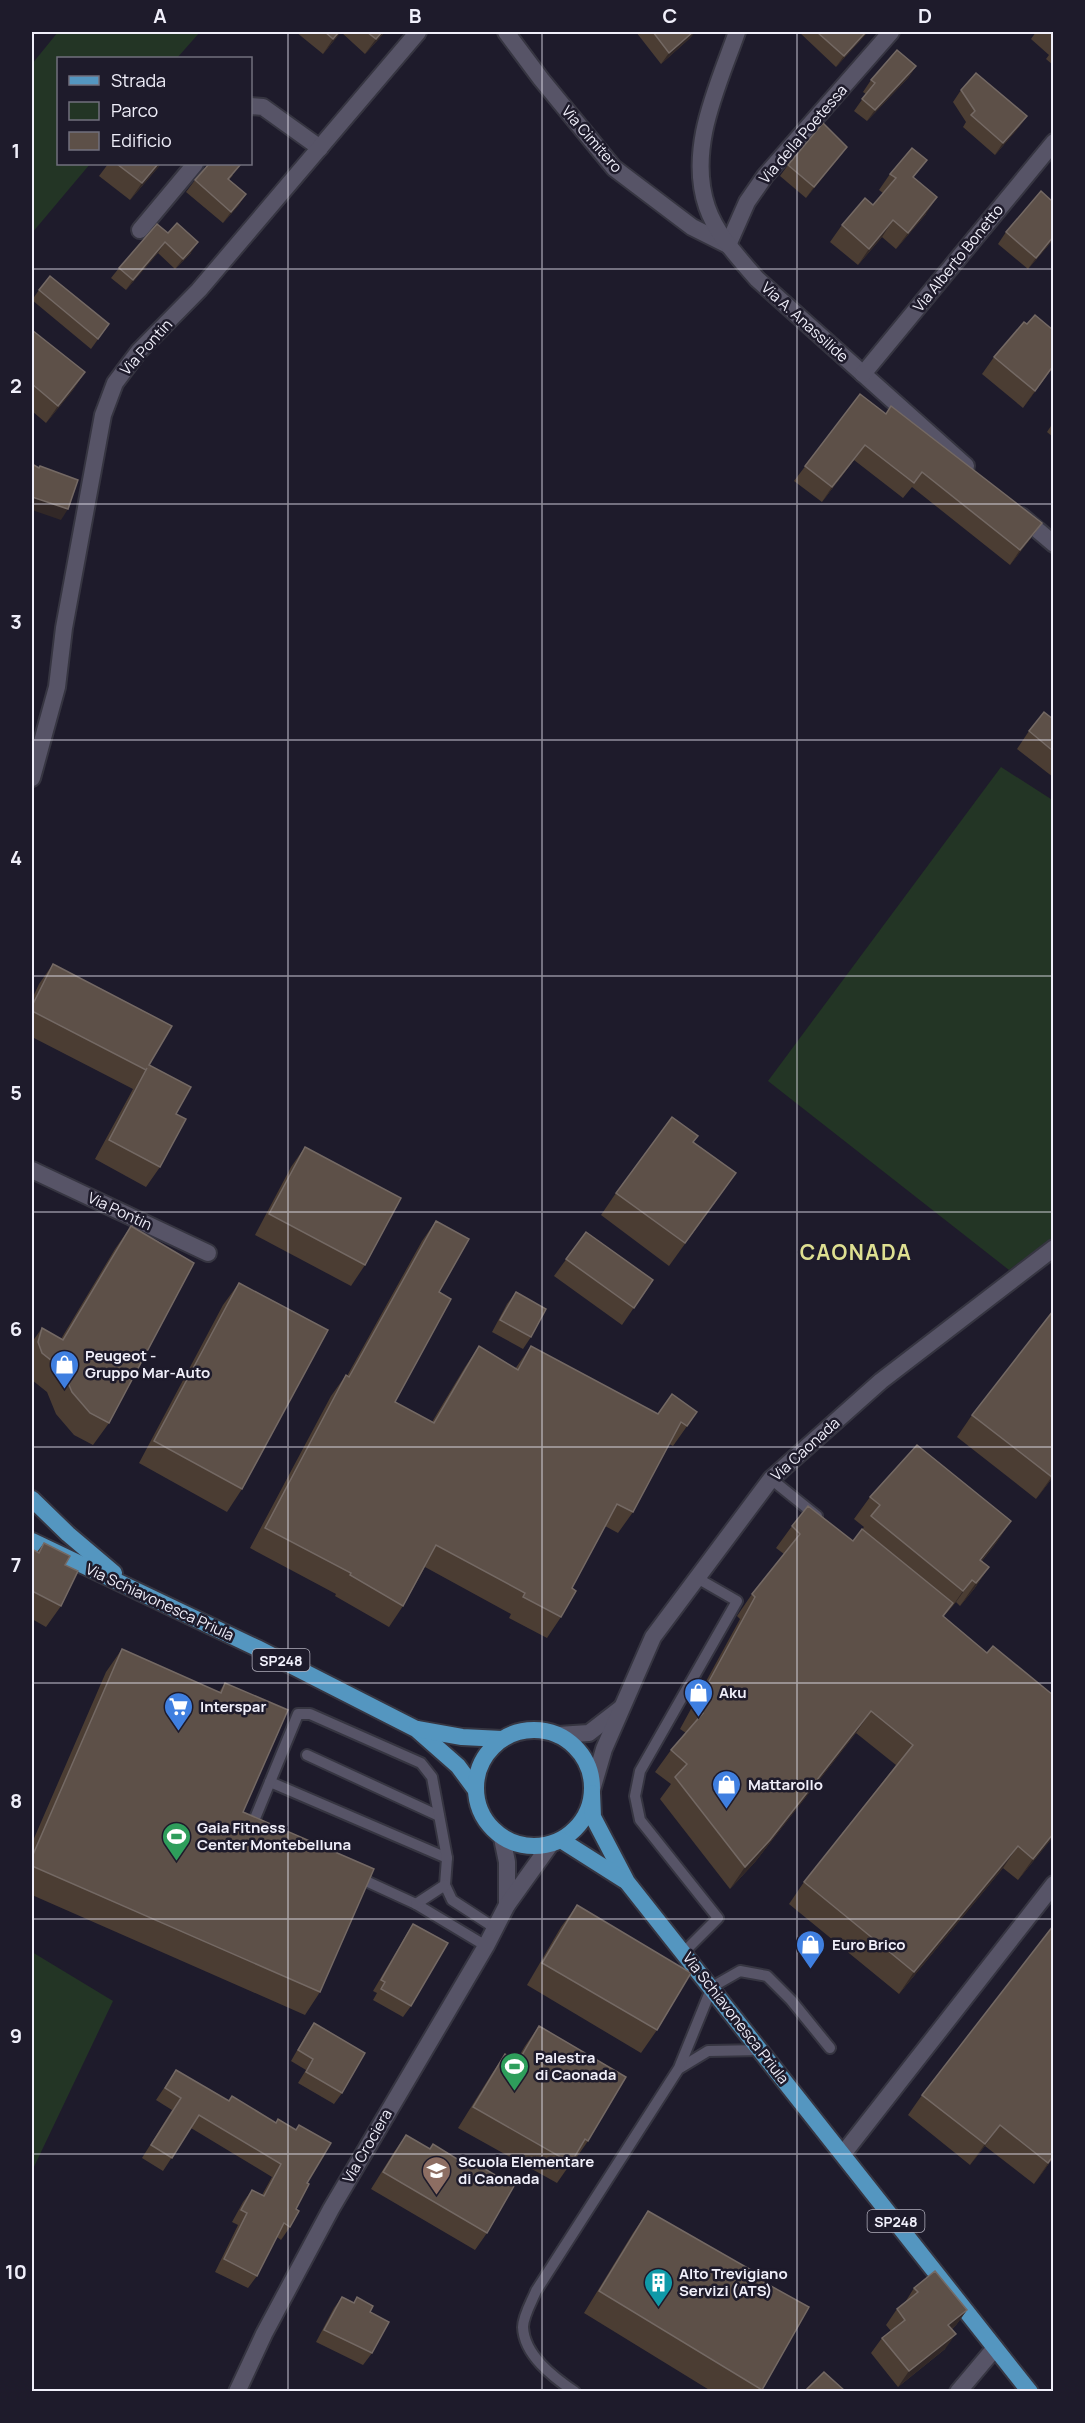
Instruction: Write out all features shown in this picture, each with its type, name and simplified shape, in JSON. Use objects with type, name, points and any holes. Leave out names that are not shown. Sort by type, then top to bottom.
[{"type":"main road","points":[[32,1499],[88,1552],[144,1594]]},
{"type":"main road","name":"Via Schiavonesca Priula","points":[[32,1541],[417,1729],[458,1766],[475,1789]]},
{"type":"main road","name":"Via Schiavonesca Priula","points":[[417,1729],[462,1737],[502,1739]]},
{"type":"main road","points":[[525,1730],[558,1735],[575,1747],[589,1768],[592,1791],[589,1809],[579,1825],[556,1843],[518,1845],[502,1838],[484,1819],[475,1789],[479,1766],[489,1750],[502,1739],[525,1730]]},
{"type":"main road","name":"Via Schiavonesca Priula","points":[[592,1791],[593,1817],[627,1882],[1030,2391]]},
{"type":"main road","name":"Via Schiavonesca Priula","points":[[556,1843],[627,1882]]},
{"type":"street","name":"Via Pontin","points":[[32,778],[57,687],[64,628],[103,415],[115,383],[139,351],[199,290],[418,32]]},
{"type":"street","name":"Via Cimitero","points":[[506,32],[541,79],[614,168],[692,227],[728,245]]},
{"type":"street","name":"Via A. Anassilide","points":[[737,32],[707,119],[700,159],[707,208],[728,245],[757,279],[976,475]]},
{"type":"street","name":"Via della Poetessa","points":[[728,245],[747,202],[765,176],[891,32]]},
{"type":"street","points":[[252,106],[263,107],[320,148]]},
{"type":"street","name":"Via Alberto Bonetto","points":[[863,374],[1053,142]]},
{"type":"street","points":[[140,231],[194,165]]},
{"type":"street","points":[[1010,506],[1053,544]]},
{"type":"street","name":"Via Pontin","points":[[32,1170],[208,1253]]},
{"type":"street","name":"Via Caonada","points":[[592,1791],[604,1749],[620,1708],[653,1637],[771,1479],[881,1381],[1053,1248]]},
{"type":"street","name":"Via Caonada","points":[[558,1735],[589,1733],[620,1708]]},
{"type":"street","name":"Via Crociera","points":[[502,1838],[507,1862],[507,1905]]},
{"type":"street","name":"Via Crociera","points":[[237,2391],[264,2334],[331,2209],[486,1946],[507,1905],[556,1843]]},
{"type":"street","points":[[843,2154],[1053,1884]]},
{"type":"street","points":[[958,2391],[995,2348]]},
{"type":"lane","points":[[771,1479],[826,1524]]},
{"type":"lane","points":[[684,1952],[718,1918],[640,1821],[635,1796],[640,1771],[737,1601],[697,1578]]},
{"type":"lane","points":[[261,1833],[250,1828],[298,1714],[310,1714],[421,1763],[432,1777],[447,1858],[445,1885],[452,1900],[495,1928]]},
{"type":"lane","points":[[307,1755],[439,1816]]},
{"type":"lane","points":[[270,1782],[447,1858]]},
{"type":"lane","points":[[344,1871],[416,1904],[486,1946]]},
{"type":"lane","points":[[416,1904],[445,1885]]},
{"type":"lane","points":[[575,2391],[559,2381],[527,2348],[523,2325],[536,2291],[679,2068],[712,1987],[740,1971],[767,1976],[830,2048]]},
{"type":"lane","points":[[679,2068],[708,2051],[762,2050]]},
{"type":"green space","points":[[58,32],[200,32],[178,57],[57,57],[57,165],[89,165],[32,233],[32,64]]},
{"type":"green space","points":[[1001,767],[1054,801],[1053,1237],[1009,1270],[768,1081]]},
{"type":"green space","points":[[32,1952],[113,2001],[32,2171]]},
{"type":"building","points":[[325,32],[339,32],[333,39]]},
{"type":"building","points":[[367,32],[382,32],[376,39]]},
{"type":"building","points":[[653,32],[693,32],[669,53]]},
{"type":"building","points":[[817,32],[866,32],[844,56]]},
{"type":"building","points":[[897,50],[916,66],[875,110],[862,99],[875,83],[871,80]]},
{"type":"building","points":[[976,73],[1027,116],[1003,143],[971,115],[975,111],[961,90]]},
{"type":"building","points":[[823,123],[847,147],[814,187],[788,165]]},
{"type":"building","points":[[912,148],[927,160],[913,177],[937,197],[908,233],[893,220],[869,249],[842,225],[865,198],[873,205],[896,178],[890,174]]},
{"type":"building","points":[[118,165],[157,165],[142,183]]},
{"type":"building","points":[[208,165],[240,165],[228,179],[246,194],[231,212],[195,180]]},
{"type":"building","points":[[1041,191],[1053,202],[1053,237],[1036,258],[1006,232]]},
{"type":"building","points":[[177,223],[198,242],[183,259],[165,242],[133,280],[119,268],[157,224],[168,233]]},
{"type":"building","points":[[50,276],[109,324],[98,339],[39,290]]},
{"type":"building","points":[[1035,315],[1053,330],[1053,366],[1035,391],[994,357],[1024,322],[1027,324]]},
{"type":"building","points":[[32,330],[85,372],[58,406],[32,384]]},
{"type":"building","points":[[860,394],[886,414],[891,406],[1042,523],[1020,550],[922,472],[914,483],[865,445],[832,487],[805,466]]},
{"type":"building","points":[[32,464],[78,480],[68,509],[32,497]]},
{"type":"building","points":[[1044,712],[1053,719],[1053,751],[1029,731]]},
{"type":"building","points":[[53,964],[172,1026],[149,1065],[191,1087],[176,1114],[186,1119],[160,1167],[109,1140],[146,1070],[32,1011],[32,1006]]},
{"type":"building","points":[[672,1117],[698,1136],[693,1142],[736,1173],[685,1243],[616,1193]]},
{"type":"building","points":[[305,1147],[401,1198],[365,1265],[269,1214]]},
{"type":"building","points":[[436,1221],[469,1239],[439,1292],[451,1299],[395,1402],[434,1423],[479,1346],[518,1370],[531,1346],[658,1414],[672,1394],[697,1412],[687,1426],[681,1422],[633,1512],[617,1504],[572,1588],[576,1591],[561,1617],[523,1597],[525,1593],[436,1545],[403,1606],[350,1575],[351,1573],[265,1528],[346,1375],[349,1377]]},
{"type":"building","points":[[131,1226],[194,1263],[109,1423],[90,1413],[72,1392],[62,1369],[42,1353],[38,1342],[42,1328],[63,1340]]},
{"type":"building","points":[[586,1232],[653,1280],[634,1308],[566,1259]]},
{"type":"building","points":[[239,1283],[328,1330],[242,1489],[154,1441]]},
{"type":"building","points":[[516,1292],[546,1309],[531,1337],[500,1320]]},
{"type":"building","points":[[1053,1311],[1053,1475],[1052,1477],[972,1415]]},
{"type":"building","points":[[917,1445],[1011,1521],[980,1560],[989,1567],[976,1583],[972,1580],[963,1591],[871,1516],[880,1505],[870,1497]]},
{"type":"building","points":[[808,1506],[853,1541],[862,1529],[953,1603],[943,1616],[987,1653],[993,1646],[1053,1695],[1053,1834],[1033,1859],[1018,1846],[914,1972],[804,1882],[913,1745],[871,1711],[770,1840],[745,1867],[675,1777],[687,1764],[671,1750],[703,1713],[695,1707],[755,1597],[752,1594],[800,1534],[792,1526]]},
{"type":"building","points":[[44,1543],[70,1556],[65,1565],[78,1571],[61,1606],[32,1591],[32,1549],[39,1553]]},
{"type":"building","points":[[122,1649],[221,1693],[225,1683],[288,1710],[243,1812],[374,1869],[320,1992],[32,1866],[32,1857]]},
{"type":"building","points":[[577,1905],[691,1973],[657,2030],[542,1963]]},
{"type":"building","points":[[413,1924],[448,1943],[411,2006],[381,1989],[385,1982],[381,1980]]},
{"type":"building","points":[[1053,1926],[1053,2156],[1048,2163],[1000,2125],[985,2144],[922,2095]]},
{"type":"building","points":[[314,2023],[365,2053],[342,2093],[306,2072],[313,2059],[298,2050]]},
{"type":"building","points":[[539,2026],[626,2077],[588,2141],[585,2139],[571,2163],[473,2107],[505,2054],[518,2062]]},
{"type":"building","points":[[176,2070],[229,2101],[232,2096],[276,2123],[278,2119],[296,2130],[299,2125],[331,2143],[307,2183],[309,2184],[296,2209],[299,2211],[290,2227],[284,2223],[257,2276],[224,2259],[247,2213],[241,2210],[252,2190],[264,2196],[281,2164],[199,2115],[172,2158],[151,2145],[181,2098],[165,2088]]},
{"type":"building","points":[[406,2135],[430,2149],[433,2144],[470,2167],[473,2162],[514,2186],[487,2233],[383,2172]]},
{"type":"building","name":"Alto Trevigiano Servizi (ATS)","points":[[648,2211],[753,2271],[751,2275],[809,2307],[762,2390],[599,2291]]},
{"type":"building","points":[[935,2271],[967,2310],[948,2325],[956,2334],[909,2371],[882,2338],[905,2320],[897,2309],[918,2292],[914,2288]]},
{"type":"building","points":[[342,2297],[354,2303],[357,2297],[373,2306],[370,2312],[389,2322],[372,2353],[324,2330]]},
{"type":"building","points":[[824,2372],[845,2391],[810,2391],[807,2389]]},
{"type":"place","name":"Peugeot - Gruppo Mar-Auto","points":[[64,1390]]},
{"type":"place","name":"Aku","points":[[698,1718]]},
{"type":"place","name":"Interspar","points":[[179,1732]]},
{"type":"place","name":"Mattarollo","points":[[727,1810]]},
{"type":"place","name":"Gaia Fitness Center Montebelluna","points":[[176,1862]]},
{"type":"place","name":"Euro Brico","points":[[811,1970]]},
{"type":"place","name":"Palestra di Caonada","points":[[514,2092]]},
{"type":"place","name":"Scuola Elementare di Caonada","points":[[437,2196]]},
{"type":"place","name":"Alto Trevigiano Servizi (ATS)","points":[[658,2308]]},
{"type":"district","name":"CAONADA","points":[[856,1252]]}]
